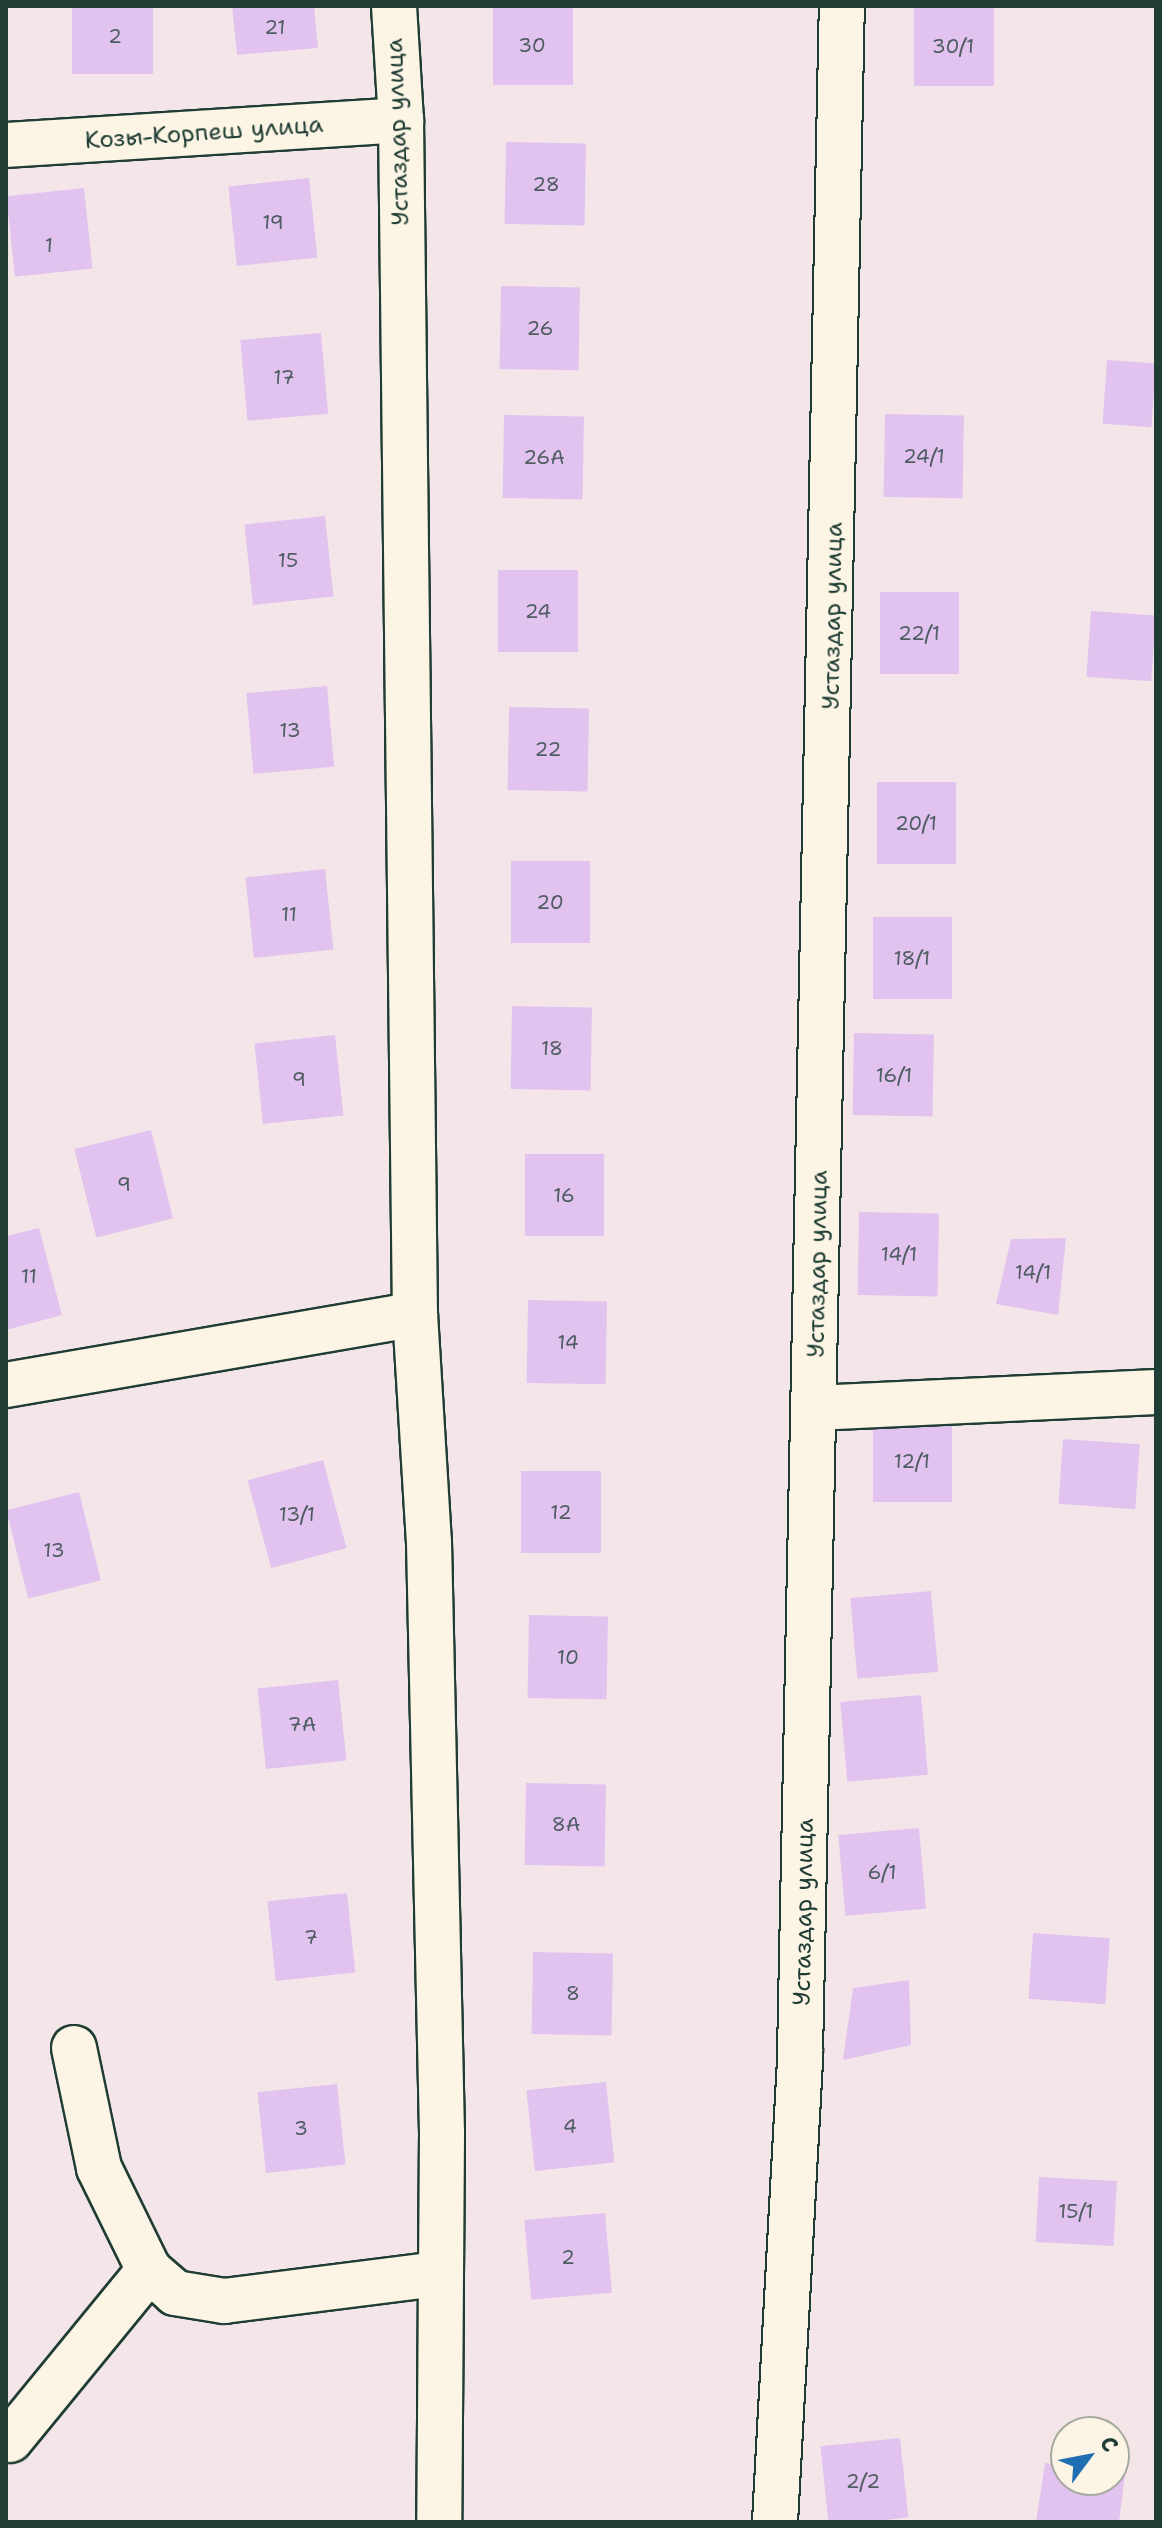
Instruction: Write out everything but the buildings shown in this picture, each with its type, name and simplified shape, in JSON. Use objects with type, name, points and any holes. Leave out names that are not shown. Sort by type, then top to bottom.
[{"type":"street","name":"Устаздар улица","points":[[394,6],[401,120],[415,1314],[429,1542],[439,2274],[439,2522]]},
{"type":"street","name":"Устаздар улица","points":[[775,2522],[800,2054],[842,6]]},
{"type":"street","name":"Козы-Корпеш улица","points":[[6,145],[401,120]]},
{"type":"street","points":[[6,1385],[415,1314]]},
{"type":"street","points":[[815,1408],[1156,1392]]},
{"type":"street","points":[[74,2048],[99,2168],[149,2270],[175,2293],[224,2301],[439,2274]]},
{"type":"street","points":[[10,2440],[149,2270]]}]
